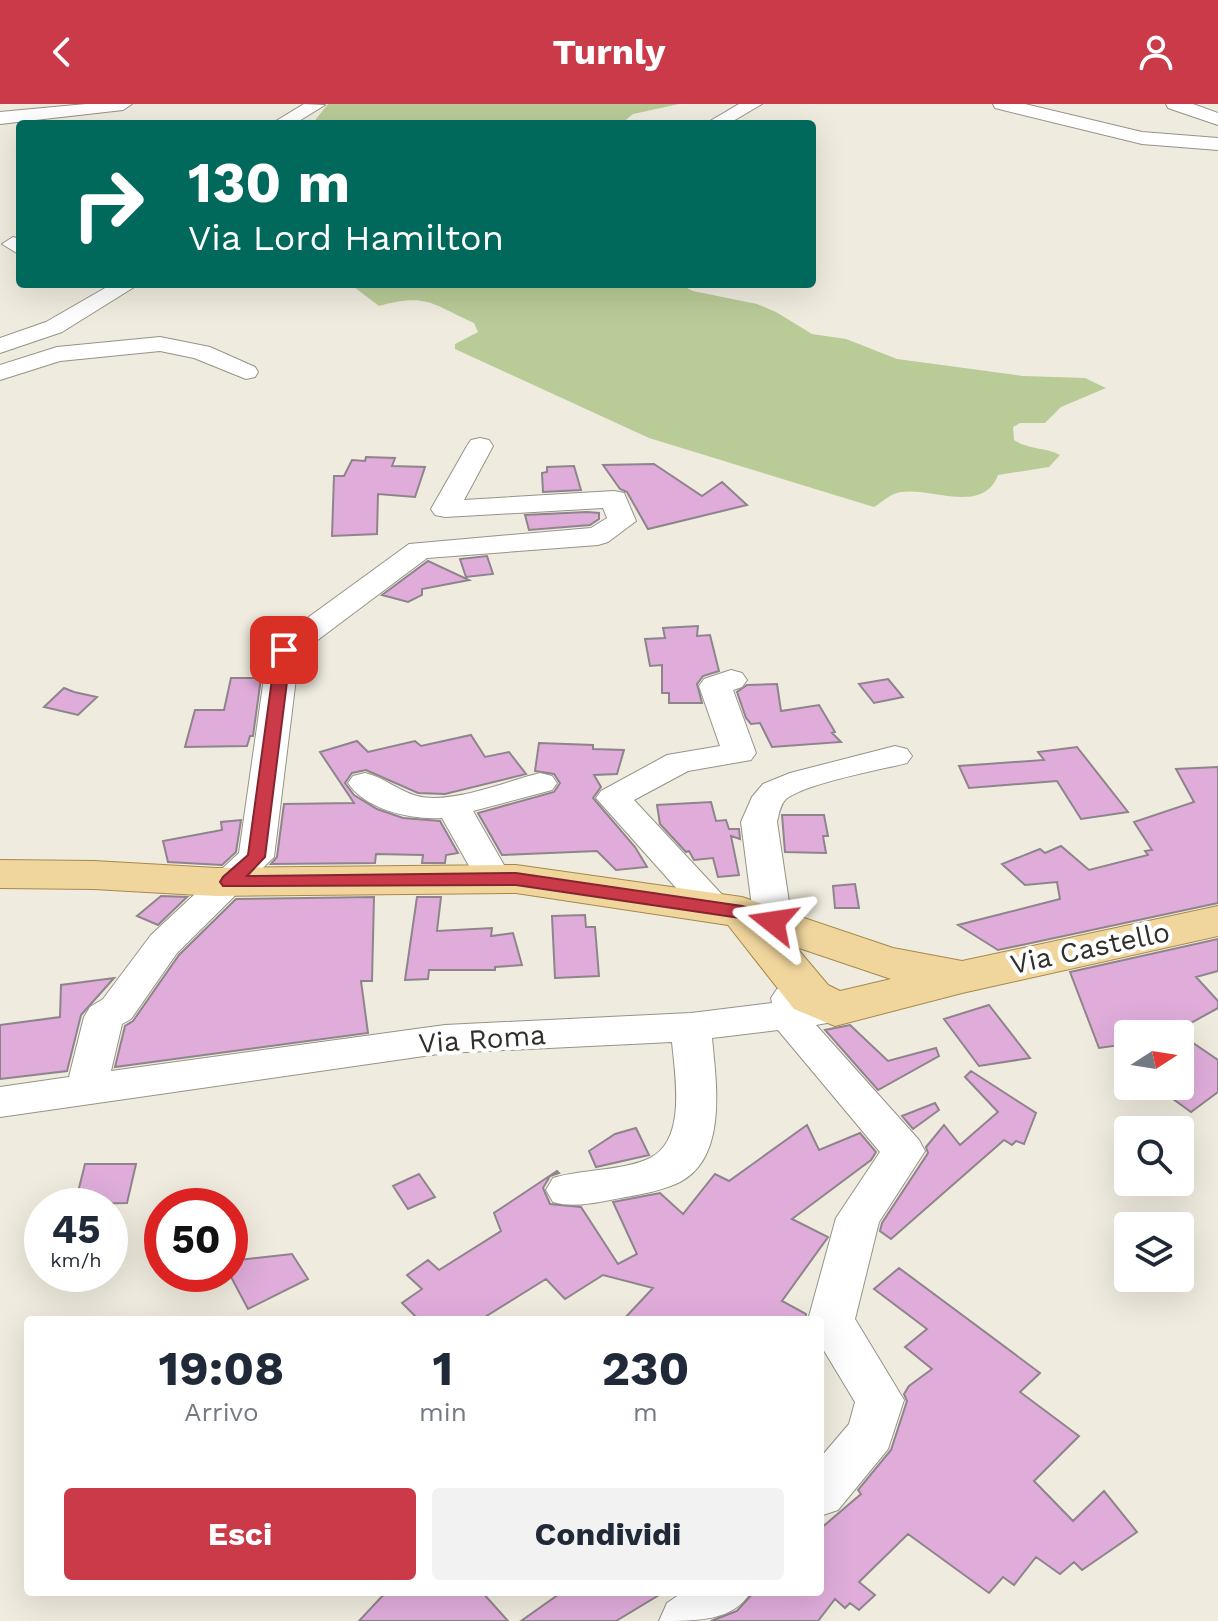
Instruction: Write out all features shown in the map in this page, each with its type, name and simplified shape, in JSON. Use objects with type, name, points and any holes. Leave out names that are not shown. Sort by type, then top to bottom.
[{"type":"main road","points":[[0,874],[229,882],[516,879],[752,925],[839,945],[849,996],[811,997],[752,925]]},
{"type":"main road","name":"Via Castello","points":[[962,977],[1218,921]]},
{"type":"main road","name":"Via Roma","points":[[849,996],[962,977]]},
{"type":"street","points":[[0,118],[123,104]]},
{"type":"street","points":[[259,120],[278,104]]},
{"type":"street","points":[[287,120],[317,104]]},
{"type":"street","points":[[720,120],[753,104]]},
{"type":"street","points":[[1002,104],[1142,138],[1218,144]]},
{"type":"street","points":[[1175,104],[1218,119]]},
{"type":"street","points":[[0,346],[54,327],[113,288]]},
{"type":"street","points":[[0,373],[65,353],[160,344],[201,352],[246,372]]},
{"type":"street","points":[[86,1091],[104,1017],[117,1009],[164,944],[256,857],[284,650],[419,550],[598,536],[622,521],[614,499],[445,509],[480,446]]},
{"type":"street","points":[[731,680],[715,686],[739,753],[679,762],[613,798],[752,925]]},
{"type":"street","points":[[752,925],[759,822],[764,804],[775,791],[802,780],[895,756]]},
{"type":"street","points":[[365,783],[390,800],[432,811],[540,783]]},
{"type":"street","points":[[453,806],[494,879]]},
{"type":"street","points":[[824,1489],[871,1434],[880,1400],[831,1321],[858,1218],[904,1151],[797,1029],[849,996]]},
{"type":"street","name":"Via Roma","points":[[0,1102],[445,1039],[691,1027],[849,996]]},
{"type":"street","points":[[568,1190],[667,1169],[683,1153],[693,1129],[696,1107],[691,1027]]},
{"type":"street","points":[[686,1621],[720,1596]]},
{"type":"green space","points":[[328,104],[679,104],[633,114],[626,120],[315,120]]},
{"type":"green space","points":[[355,288],[687,288],[757,304],[812,334],[846,339],[897,359],[1023,376],[1085,378],[1106,388],[1061,407],[1045,423],[1020,423],[1013,427],[1014,440],[1060,455],[1049,467],[998,475],[991,487],[969,497],[901,492],[874,507],[649,438],[455,349],[455,344],[478,332],[474,323],[429,302],[408,300],[379,306]]},
{"type":"building","points":[[366,457],[395,458],[392,466],[425,467],[415,497],[378,494],[377,534],[332,536],[334,476],[344,476],[352,460],[365,461]]},
{"type":"building","points":[[654,464],[702,496],[722,482],[747,505],[648,529],[627,492],[620,489],[603,465]]},
{"type":"building","points":[[574,466],[581,490],[543,492],[542,473],[547,472],[547,467]]},
{"type":"building","points":[[599,513],[599,519],[590,525],[529,530],[525,515]]},
{"type":"building","points":[[487,556],[493,574],[466,577],[460,559]]},
{"type":"building","points":[[428,561],[469,580],[422,589],[422,595],[408,602],[382,595]]},
{"type":"building","points":[[698,626],[697,636],[710,635],[719,671],[703,676],[697,684],[702,703],[669,703],[669,693],[662,693],[662,665],[650,666],[645,639],[665,638],[663,628]]},
{"type":"building","points":[[231,678],[261,678],[253,736],[250,736],[247,746],[185,747],[195,710],[224,710]]},
{"type":"building","points":[[888,679],[903,697],[874,703],[859,684]]},
{"type":"building","points":[[777,684],[781,711],[819,705],[835,732],[832,733],[841,742],[772,747],[760,723],[751,724],[746,718],[737,692],[747,685]]},
{"type":"building","points":[[64,688],[97,697],[78,715],[44,707]]},
{"type":"building","points":[[471,735],[485,757],[509,752],[526,774],[445,794],[418,793],[366,770],[352,773],[345,783],[354,795],[377,809],[403,818],[440,821],[458,853],[446,855],[445,863],[422,863],[423,855],[376,854],[375,863],[271,864],[277,857],[284,804],[354,803],[320,752],[357,741],[368,752],[415,741],[421,746]]},
{"type":"building","points":[[539,743],[593,745],[593,749],[624,750],[617,774],[594,775],[601,787],[593,798],[635,847],[647,867],[616,870],[597,851],[502,855],[478,813],[554,792],[560,783],[554,774],[535,771]]},
{"type":"building","points":[[1077,747],[1128,812],[1081,819],[1057,781],[969,788],[959,766],[1044,760],[1038,752]]},
{"type":"building","points":[[1218,767],[1218,903],[998,950],[958,925],[1060,899],[1057,882],[1025,885],[1002,864],[1040,849],[1045,853],[1061,846],[1089,870],[1148,855],[1145,851],[1152,850],[1134,822],[1194,802],[1176,769]]},
{"type":"building","points":[[711,802],[716,821],[726,820],[729,829],[739,829],[740,839],[731,836],[739,875],[718,877],[713,858],[694,860],[689,851],[686,852],[660,824],[657,805]]},
{"type":"building","points":[[782,815],[824,815],[828,836],[823,836],[826,853],[785,852]]},
{"type":"building","points":[[241,820],[236,852],[222,865],[168,862],[163,841],[222,830],[221,822]]},
{"type":"building","points":[[855,884],[859,908],[835,908],[833,886]]},
{"type":"building","points":[[161,896],[187,897],[158,925],[137,916]]},
{"type":"building","points":[[374,897],[372,981],[361,981],[368,1033],[115,1067],[125,1026],[133,1021],[179,955],[236,899]]},
{"type":"building","points":[[417,897],[441,897],[437,931],[492,928],[491,936],[513,933],[522,965],[495,967],[495,970],[429,970],[428,979],[405,980]]},
{"type":"building","points":[[585,915],[586,927],[595,927],[599,976],[555,978],[552,916]]},
{"type":"building","points":[[1218,939],[1218,971],[1196,977],[1218,1001],[1218,1008],[1194,1021],[1114,1020],[1114,1046],[1099,1048],[1070,972]]},
{"type":"building","points":[[114,978],[81,1015],[67,1071],[0,1079],[0,1025],[60,1017],[61,985]]},
{"type":"building","points":[[989,1005],[1030,1058],[979,1066],[944,1019]]},
{"type":"building","points":[[850,1025],[888,1061],[936,1048],[939,1056],[878,1090],[825,1030]]},
{"type":"building","points":[[1194,1044],[1218,1060],[1218,1092],[1191,1112],[1174,1100],[1194,1100]]},
{"type":"building","points":[[971,1071],[1036,1113],[1024,1144],[1016,1141],[1012,1145],[1004,1140],[891,1239],[880,1231],[882,1223],[928,1153],[926,1147],[944,1125],[960,1145],[998,1112],[965,1077]]},
{"type":"building","points":[[935,1103],[939,1110],[913,1129],[902,1116]]},
{"type":"building","points":[[807,1125],[819,1150],[860,1133],[876,1152],[871,1160],[792,1219],[828,1237],[782,1301],[806,1316],[627,1316],[653,1288],[603,1275],[565,1299],[546,1279],[486,1316],[415,1316],[402,1303],[422,1289],[407,1275],[428,1260],[439,1270],[501,1231],[494,1213],[557,1171],[559,1173],[550,1176],[543,1188],[550,1204],[581,1207],[618,1264],[637,1254],[613,1202],[660,1193],[683,1214],[715,1174],[729,1181]]},
{"type":"building","points":[[636,1128],[649,1155],[596,1167],[589,1151],[615,1134]]},
{"type":"building","points":[[85,1164],[136,1164],[128,1199],[128,1188],[79,1188]]},
{"type":"building","points":[[419,1174],[435,1197],[408,1209],[393,1186]]},
{"type":"building","points":[[292,1254],[308,1279],[248,1309],[239,1292],[248,1292],[248,1259]]},
{"type":"building","points":[[899,1268],[1040,1373],[1020,1392],[1079,1436],[1034,1481],[1073,1521],[1104,1491],[1137,1532],[1082,1570],[1074,1562],[1060,1574],[1036,1557],[1014,1585],[1003,1577],[989,1593],[908,1534],[859,1582],[875,1595],[859,1610],[850,1603],[845,1608],[835,1599],[818,1621],[711,1621],[737,1611],[750,1596],[824,1596],[824,1526],[861,1494],[858,1490],[891,1450],[907,1401],[904,1394],[909,1386],[932,1369],[905,1347],[927,1329],[874,1289]]},
{"type":"building","points":[[382,1596],[486,1596],[508,1621],[359,1621]]},
{"type":"building","points":[[556,1596],[657,1596],[616,1621],[521,1621]]},
{"type":"route","points":[[284,650],[256,857],[229,882],[516,879],[742,912],[773,922]]}]
